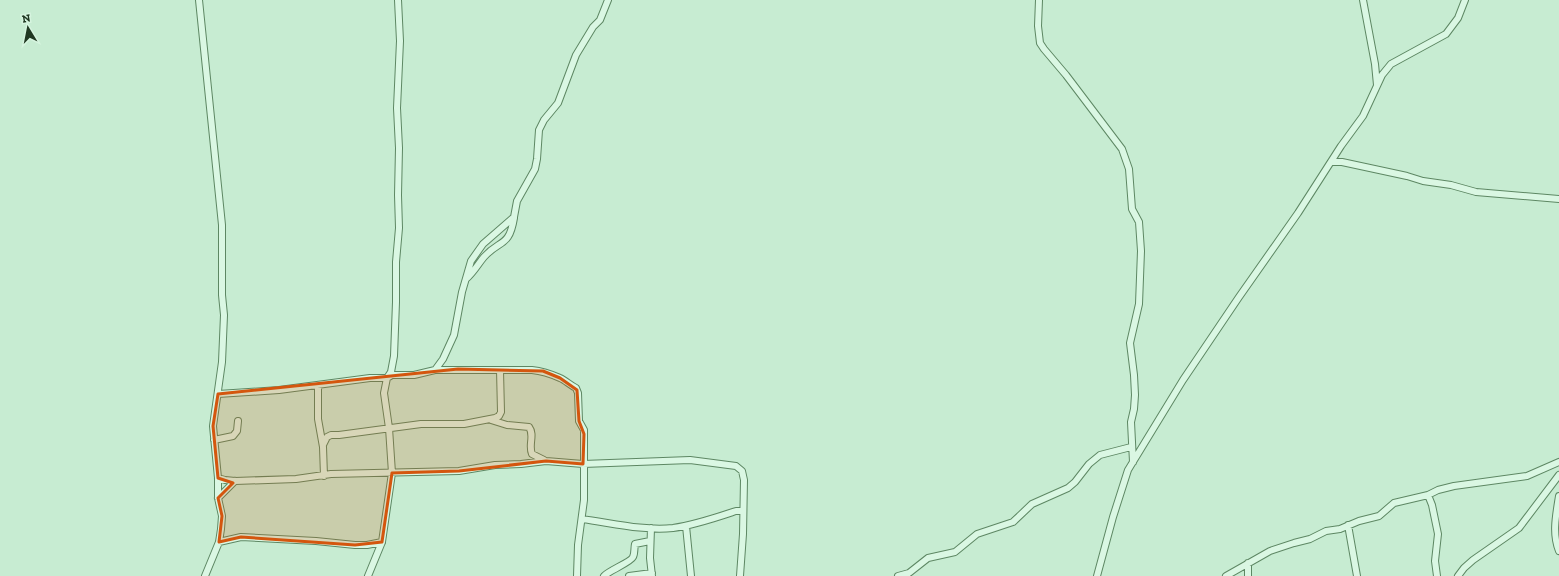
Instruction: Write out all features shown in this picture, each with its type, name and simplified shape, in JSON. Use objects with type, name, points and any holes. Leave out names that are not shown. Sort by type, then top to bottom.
[{"type":"street","points":[[199,0],[222,225],[224,344],[213,426],[218,478],[218,498],[222,516],[219,542],[206,576]]},
{"type":"street","points":[[368,576],[382,542],[392,473],[389,428],[384,393],[387,378],[391,372],[394,356],[396,262],[399,228],[399,148],[397,108],[400,41],[398,0]]},
{"type":"street","points":[[466,279],[474,272],[487,254],[508,239],[513,226],[517,200],[535,169],[539,130],[544,120],[558,103],[576,55],[593,27],[600,20],[608,0]]},
{"type":"street","points":[[1039,0],[1038,26],[1040,43],[1122,149],[1129,170],[1132,208],[1139,222],[1142,251],[1139,304],[1130,343],[1135,395],[1131,422],[1131,447],[1133,462]]},
{"type":"street","points":[[1363,0],[1375,64],[1377,84]]},
{"type":"street","points":[[1097,576],[1113,517],[1128,470],[1202,351],[1294,220],[1331,162],[1363,116],[1382,75],[1391,64],[1446,34],[1458,18],[1465,0]]},
{"type":"street","points":[[1331,162],[1342,162],[1423,181],[1451,185],[1476,192],[1559,199]]},
{"type":"street","points":[[435,370],[443,359],[454,335],[471,261],[478,248],[514,217]]},
{"type":"street","points":[[218,394],[279,390],[370,378],[387,378],[391,375],[414,375],[435,370],[486,368],[500,370],[532,370],[543,371],[560,378],[576,388],[578,393],[579,421],[584,434],[584,488],[577,576]]},
{"type":"street","points":[[323,445],[327,437],[330,435],[427,423],[466,424],[491,420],[499,416],[501,412],[500,370]]},
{"type":"street","points":[[318,385],[318,419],[323,445],[324,476]]},
{"type":"street","points":[[491,420],[507,425],[529,427],[532,431],[530,446],[532,454],[546,461]]},
{"type":"street","points":[[214,440],[233,436],[236,431],[238,421]]},
{"type":"street","points":[[898,576],[909,573],[928,558],[955,552],[977,534],[1013,522],[1032,504],[1068,488],[1075,482],[1084,469],[1096,458],[1106,453],[1131,447]]},
{"type":"street","points":[[218,478],[234,481],[459,471],[495,465],[546,461],[583,464],[690,460],[736,466],[742,471],[743,475],[744,511],[740,576]]},
{"type":"street","points":[[1226,576],[1270,551],[1310,539],[1326,531],[1340,529],[1348,525],[1379,516],[1394,503],[1428,495],[1438,490],[1454,486],[1527,476],[1557,463],[1559,475],[1519,528],[1473,560],[1458,576]]},
{"type":"street","points":[[218,498],[234,481]]},
{"type":"street","points":[[1428,495],[1432,505],[1438,535],[1435,561],[1437,576]]},
{"type":"street","points":[[1559,496],[1555,526],[1555,537],[1559,551]]},
{"type":"street","points":[[582,519],[651,528],[686,526],[736,511],[744,511]]},
{"type":"street","points":[[1348,525],[1357,576]]},
{"type":"street","points":[[686,526],[691,576]]},
{"type":"street","points":[[629,576],[652,575],[650,542],[651,528]]},
{"type":"street","points":[[219,542],[241,537],[316,541],[355,545],[382,542]]},
{"type":"street","points":[[604,576],[610,570],[631,560],[634,555],[635,544],[650,542]]},
{"type":"street","points":[[1248,563],[1248,576]]},
{"type":"highlighted area","points":[[458,369],[543,371],[560,378],[577,390],[579,421],[584,434],[583,464],[546,461],[459,471],[392,473],[382,542],[355,545],[241,537],[219,542],[222,516],[218,498],[233,483],[218,478],[213,426],[218,394]]}]
